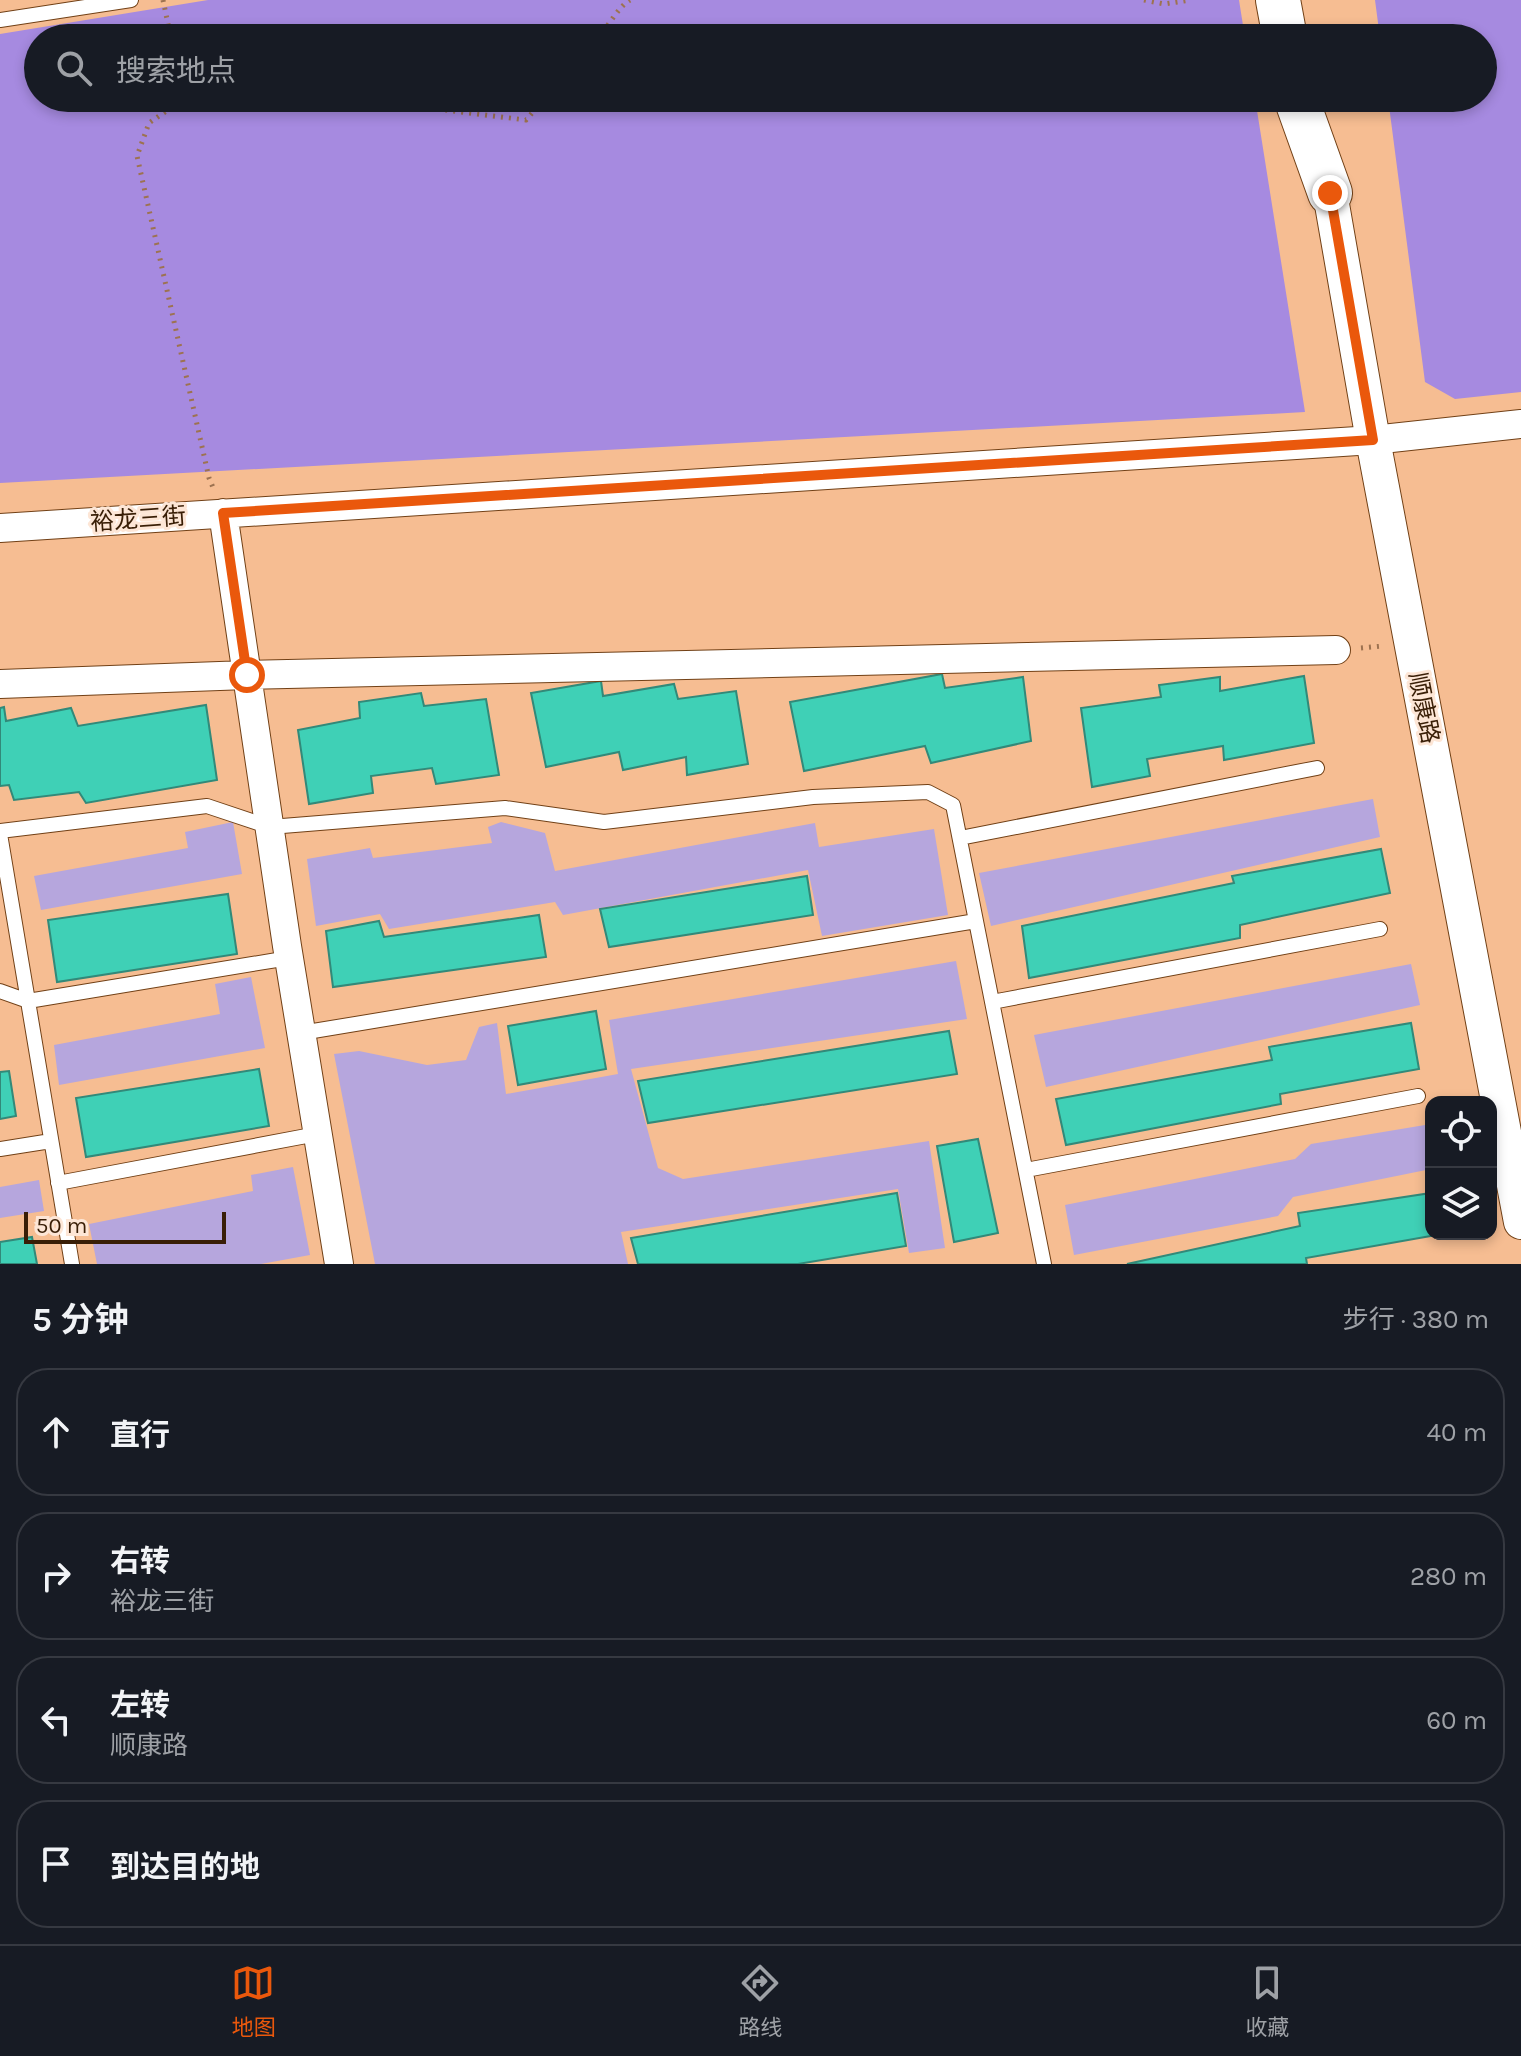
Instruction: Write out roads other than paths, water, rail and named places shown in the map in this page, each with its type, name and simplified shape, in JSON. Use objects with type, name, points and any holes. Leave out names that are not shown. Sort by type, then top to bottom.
[{"type":"main road","points":[[1278,0],[1282,24]]},
{"type":"main road","points":[[1309,0],[1313,24]]},
{"type":"main road","name":"顺康路","points":[[1301,112],[1330,193]]},
{"type":"main road","name":"顺康路","points":[[1326,112],[1330,193]]},
{"type":"street","name":"顺康路","points":[[1330,193],[1373,440],[1521,1222]]},
{"type":"street","name":"裕龙三街","points":[[0,528],[1373,440],[1521,424]]},
{"type":"street","points":[[223,513],[289,958],[339,1264]]},
{"type":"street","points":[[0,684],[247,675],[1336,650]]},
{"type":"lane","points":[[0,20],[131,0]]},
{"type":"lane","points":[[960,838],[1317,768]]},
{"type":"lane","points":[[72,1264],[0,832],[207,806],[270,827],[505,808],[604,822],[813,797],[928,792],[953,805],[1044,1264]]},
{"type":"lane","points":[[301,1033],[976,921]]},
{"type":"lane","points":[[992,1002],[1380,929]]},
{"type":"lane","points":[[0,991],[28,1001],[289,958]]},
{"type":"lane","points":[[1026,1170],[1418,1096]]},
{"type":"lane","points":[[58,1183],[317,1134]]},
{"type":"lane","points":[[0,1149],[51,1141]]}]
